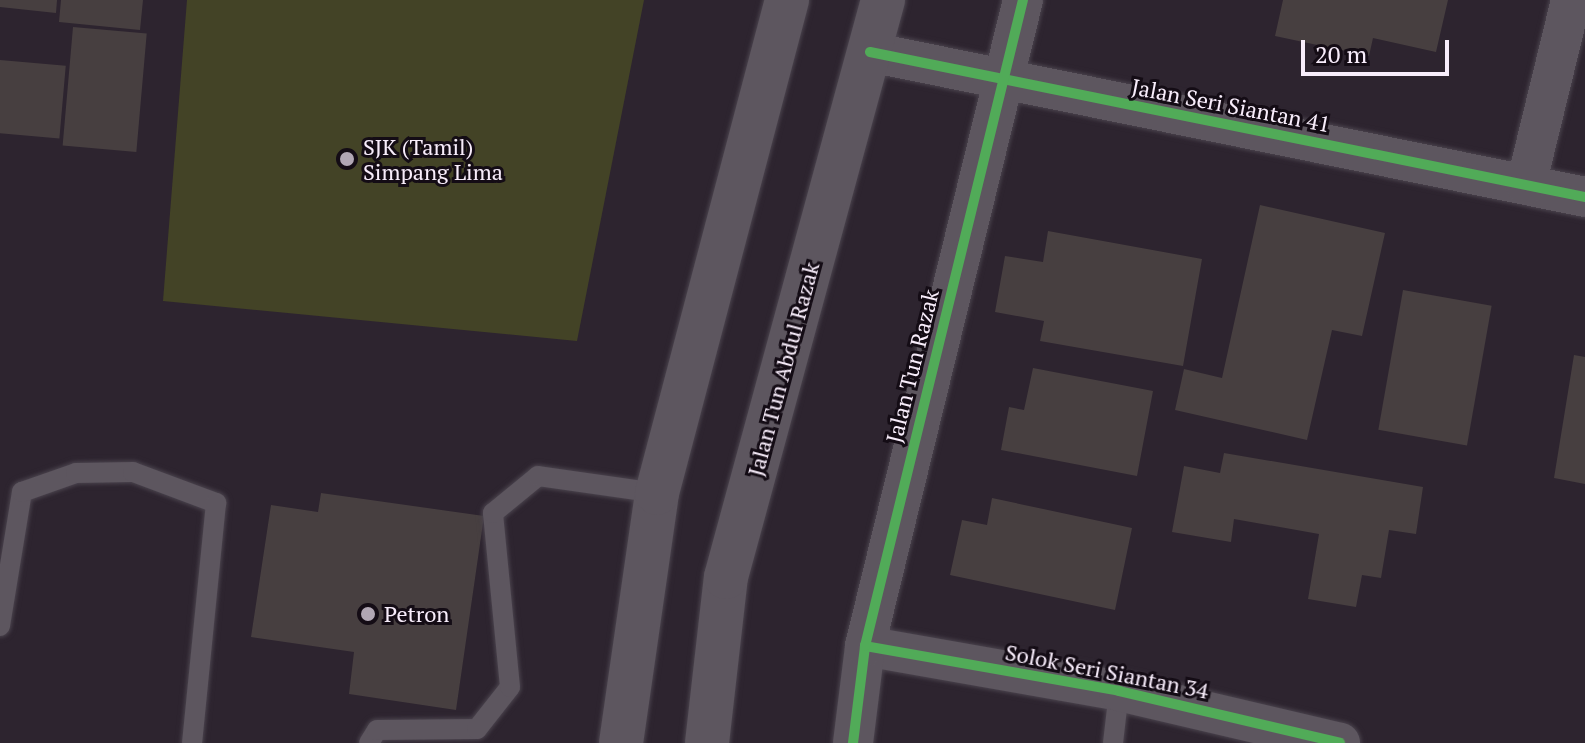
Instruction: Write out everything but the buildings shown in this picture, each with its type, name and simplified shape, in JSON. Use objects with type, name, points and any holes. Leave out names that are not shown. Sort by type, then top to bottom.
[{"type":"main road","points":[[621,743],[657,493],[787,0]]},
{"type":"main road","name":"Jalan Tun Abdul Razak","points":[[707,743],[726,577],[883,0]]},
{"type":"street","name":"Jalan Tun Razak","points":[[853,743],[865,646],[1023,0]]},
{"type":"street","points":[[1526,185],[1571,0]]},
{"type":"street","name":"Jalan Seri Siantan 41","points":[[870,52],[1585,197]]},
{"type":"street","name":"Solok Seri Siantan 34","points":[[865,646],[1119,691],[1340,743]]},
{"type":"lane","points":[[0,626],[22,492],[76,473],[133,472],[216,503],[192,743]]},
{"type":"lane","points":[[369,743],[377,730],[477,729],[510,687],[493,513],[538,476],[657,493]]},
{"type":"lane","points":[[1113,743],[1119,691]]},
{"type":"shaded area","points":[[187,0],[644,0],[577,341],[163,301]]},
{"type":"cycle path","points":[[853,743],[865,646],[1023,0]]},
{"type":"cycle path","points":[[870,52],[1585,197]]},
{"type":"cycle path","points":[[865,646],[1119,691],[1340,743]]},
{"type":"place","name":"SJK (Tamil) Simpang Lima","points":[[347,159]]},
{"type":"place","name":"Petron","points":[[368,614]]}]
